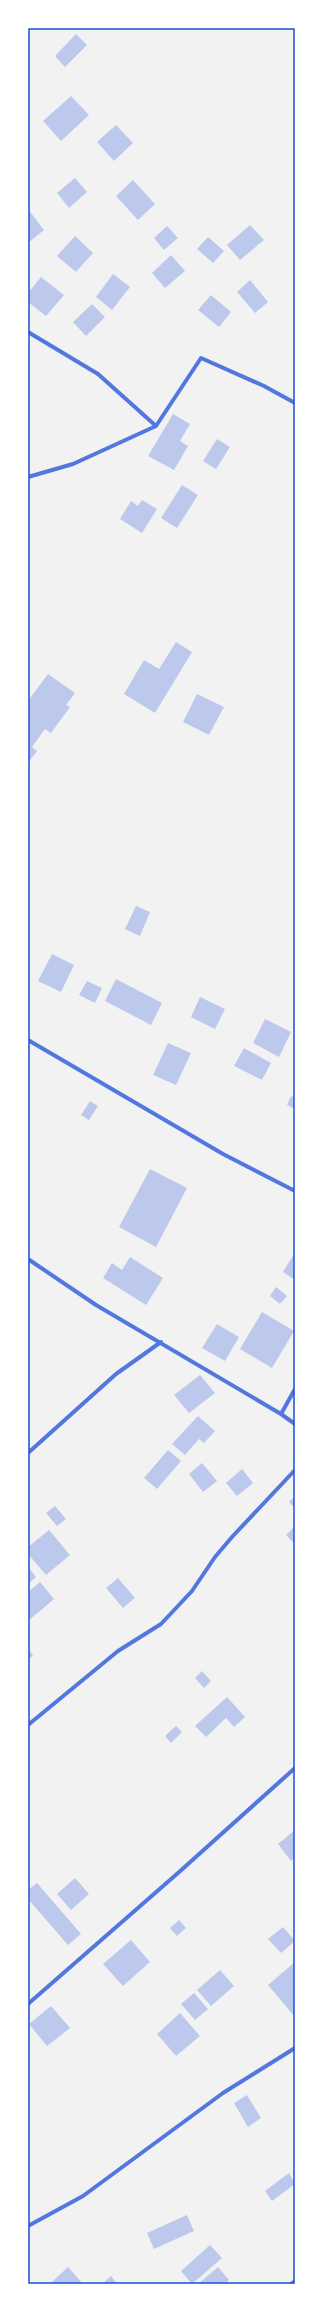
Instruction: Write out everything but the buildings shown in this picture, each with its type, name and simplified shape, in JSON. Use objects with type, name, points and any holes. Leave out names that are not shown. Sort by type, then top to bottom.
[{"type":"street","points":[[28,332],[98,374],[156,426]]},
{"type":"street","points":[[28,476],[73,464],[156,426],[201,358],[264,386],[295,402]]},
{"type":"street","points":[[28,1040],[223,1154],[295,1191]]},
{"type":"street","points":[[28,1260],[96,1306],[161,1342],[281,1414],[295,1424]]},
{"type":"street","points":[[28,1453],[116,1374],[161,1342]]},
{"type":"street","points":[[281,1414],[295,1389]]},
{"type":"street","points":[[28,1725],[118,1651],[161,1624],[192,1591],[215,1557],[232,1537],[295,1470]]},
{"type":"street","points":[[28,2004],[295,1768]]},
{"type":"street","points":[[28,2226],[83,2196],[224,2093],[295,2048]]},
{"type":"street","points":[[291,2284],[295,2281]]}]
